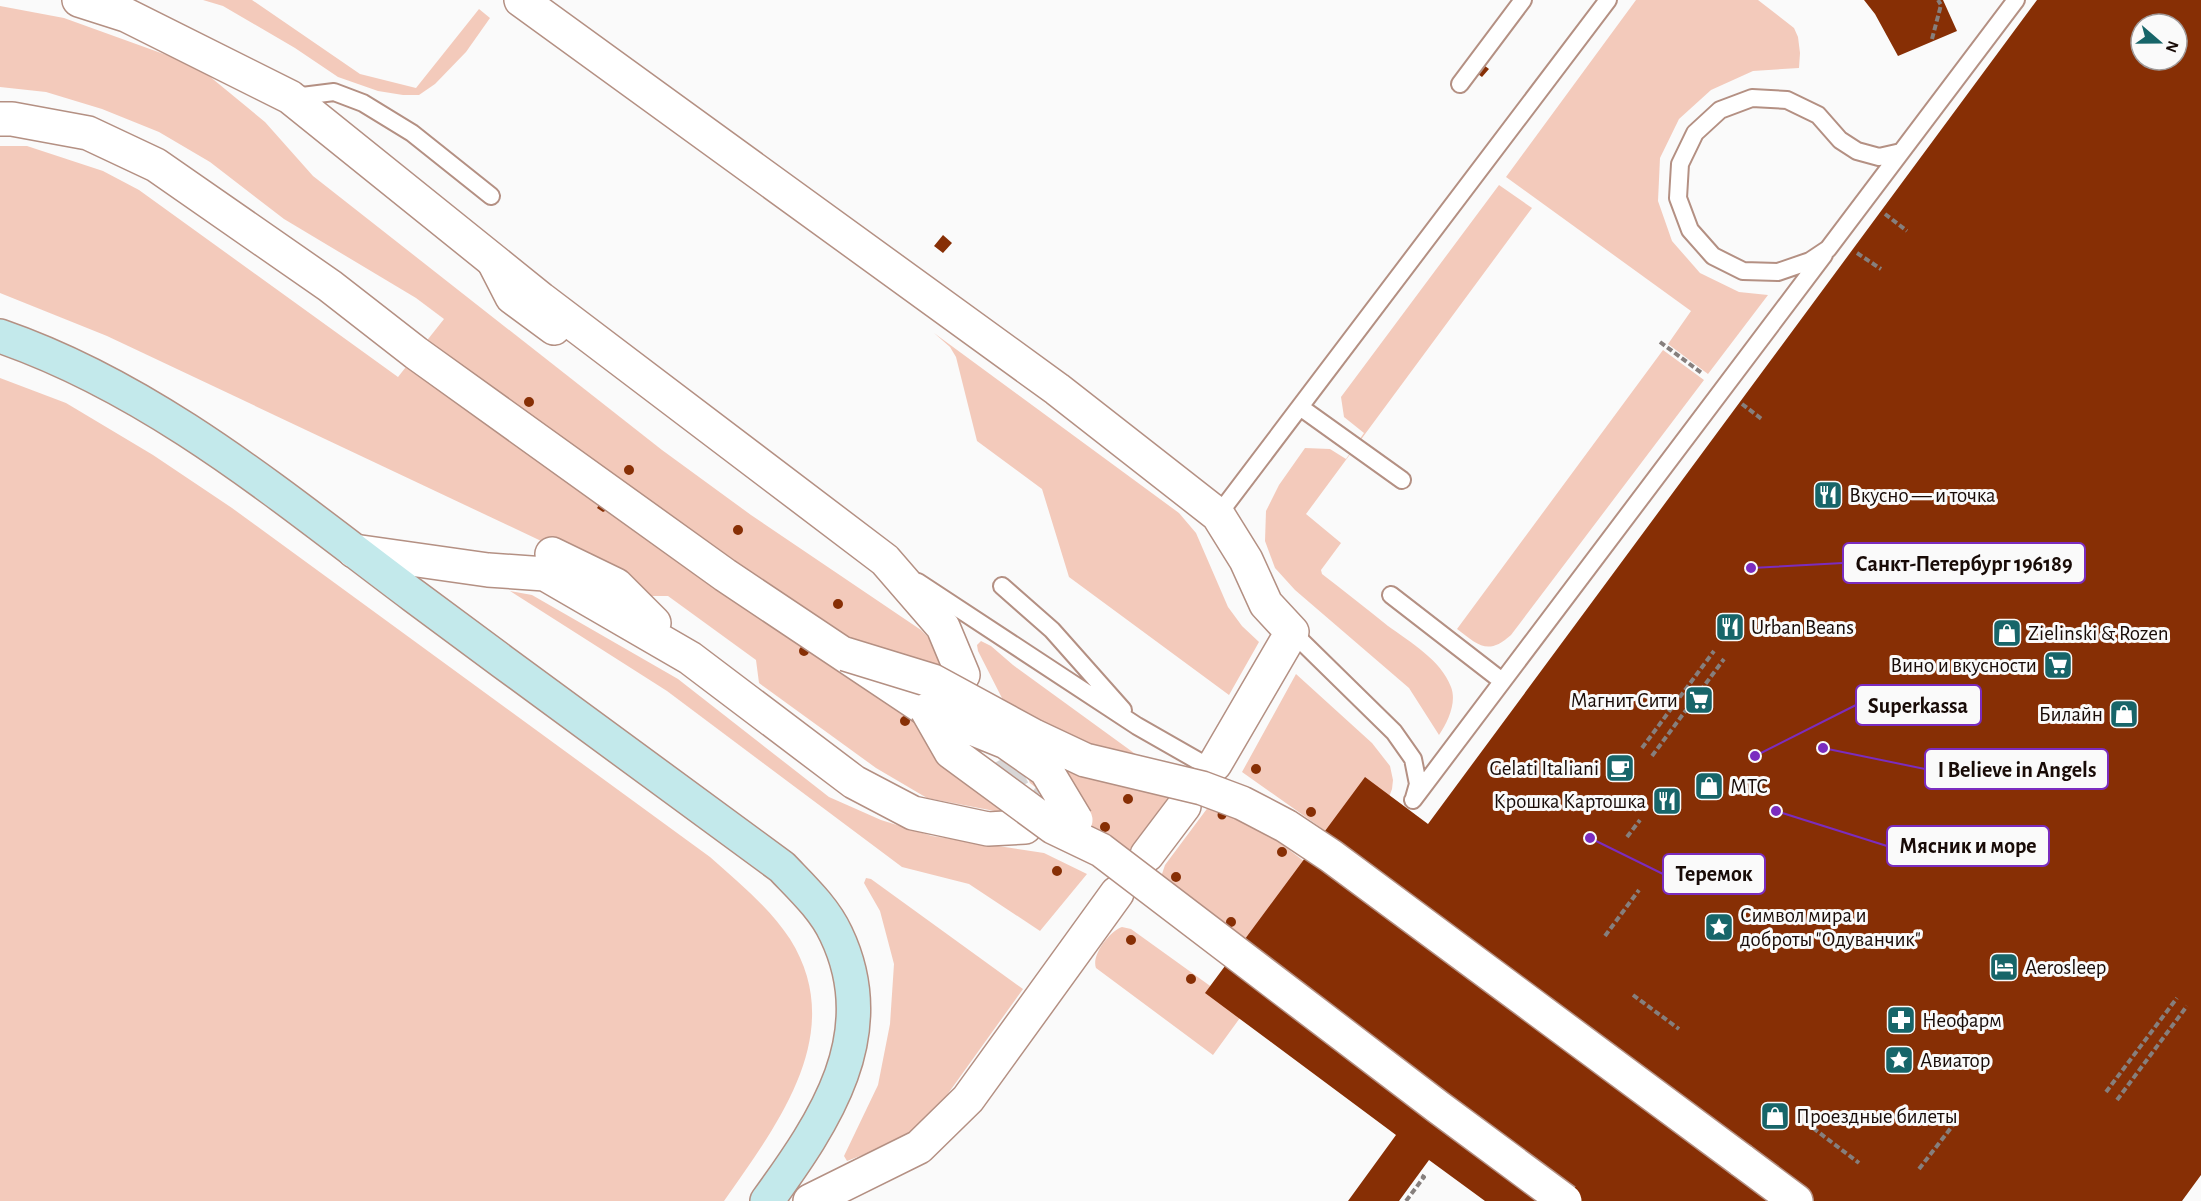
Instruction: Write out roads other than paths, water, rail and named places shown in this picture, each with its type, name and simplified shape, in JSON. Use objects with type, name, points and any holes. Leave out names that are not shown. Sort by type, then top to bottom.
[{"type":"main road","points":[[0,336],[71,364],[148,404],[249,472],[782,867],[814,901],[836,932],[853,984],[855,1009],[852,1036],[846,1065],[833,1097],[813,1135],[767,1201]]},
{"type":"street","points":[[79,0],[126,15],[290,97],[494,262],[885,560],[943,627],[963,675]]},
{"type":"street","points":[[521,0],[1048,382],[1218,515],[1246,560],[1266,604],[1292,632],[1208,763]]},
{"type":"street","points":[[0,119],[12,119],[88,134],[156,165],[330,286],[416,352],[715,568],[927,710],[1006,742],[1046,770],[1076,820],[1101,850]]},
{"type":"street","points":[[354,550],[488,570],[545,574],[690,658],[854,782],[913,813],[988,829],[1025,827]]},
{"type":"street","points":[[845,654],[933,681],[1034,736],[1085,760],[1202,788],[1242,803],[1286,826],[1340,863],[1796,1201]]},
{"type":"street","points":[[927,710],[951,752],[1053,827],[1101,850],[1565,1201]]},
{"type":"street","points":[[1147,855],[1184,806]]},
{"type":"street","points":[[810,1201],[919,1147],[969,1099],[1117,893]]},
{"type":"lane","points":[[1460,84],[1523,0]]},
{"type":"lane","points":[[1292,632],[1395,732],[1413,759],[1418,784],[1411,805],[2016,0]]},
{"type":"lane","points":[[1218,515],[1607,1]]},
{"type":"lane","points":[[290,97],[334,92],[363,102],[412,133],[491,196]]},
{"type":"lane","points":[[1828,249],[1810,261],[1778,272],[1743,271],[1713,256],[1690,230],[1678,198],[1680,164],[1695,133],[1720,110],[1752,98],[1787,100],[1818,115],[1840,140],[1857,151],[1879,157],[1901,153]]},
{"type":"lane","points":[[1300,407],[1402,480]]},
{"type":"lane","points":[[885,560],[1137,726],[1208,763]]},
{"type":"lane","points":[[1002,586],[1052,630],[1137,726]]},
{"type":"lane","points":[[1391,595],[1502,681]]},
{"type":"tunnel","points":[[979,716],[990,745],[1014,791],[1031,804]]},
{"type":"place","name":"Вкусно — и точка","points":[[1828,495]]},
{"type":"place","name":"Санкт-Петербург 196189","points":[[1751,568]]},
{"type":"place","name":"Urban Beans","points":[[1730,627]]},
{"type":"place","name":"Zielinski & Rozen","points":[[2007,633]]},
{"type":"place","name":"Вино и вкусности","points":[[2058,665]]},
{"type":"place","name":"Магнит Сити","points":[[1699,700]]},
{"type":"place","name":"Билайн","points":[[2124,714]]},
{"type":"place","name":"I Believe in Angels","points":[[1823,748]]},
{"type":"place","name":"Superkassa","points":[[1755,756]]},
{"type":"place","name":"Gelati Italiani","points":[[1620,768]]},
{"type":"place","name":"МТС","points":[[1709,786]]},
{"type":"place","name":"Крошка Картошка","points":[[1667,801]]},
{"type":"place","name":"Мясник и море","points":[[1776,811]]},
{"type":"place","name":"Теремок","points":[[1590,838]]},
{"type":"place","name":"Символ мира и доброты \"Одуванчик\"","points":[[1719,927]]},
{"type":"place","name":"Aerosleep","points":[[2004,967]]},
{"type":"place","name":"Неофарм","points":[[1901,1020]]},
{"type":"place","name":"Авиатор","points":[[1899,1060]]},
{"type":"place","name":"Проездные билеты","points":[[1775,1116]]}]
